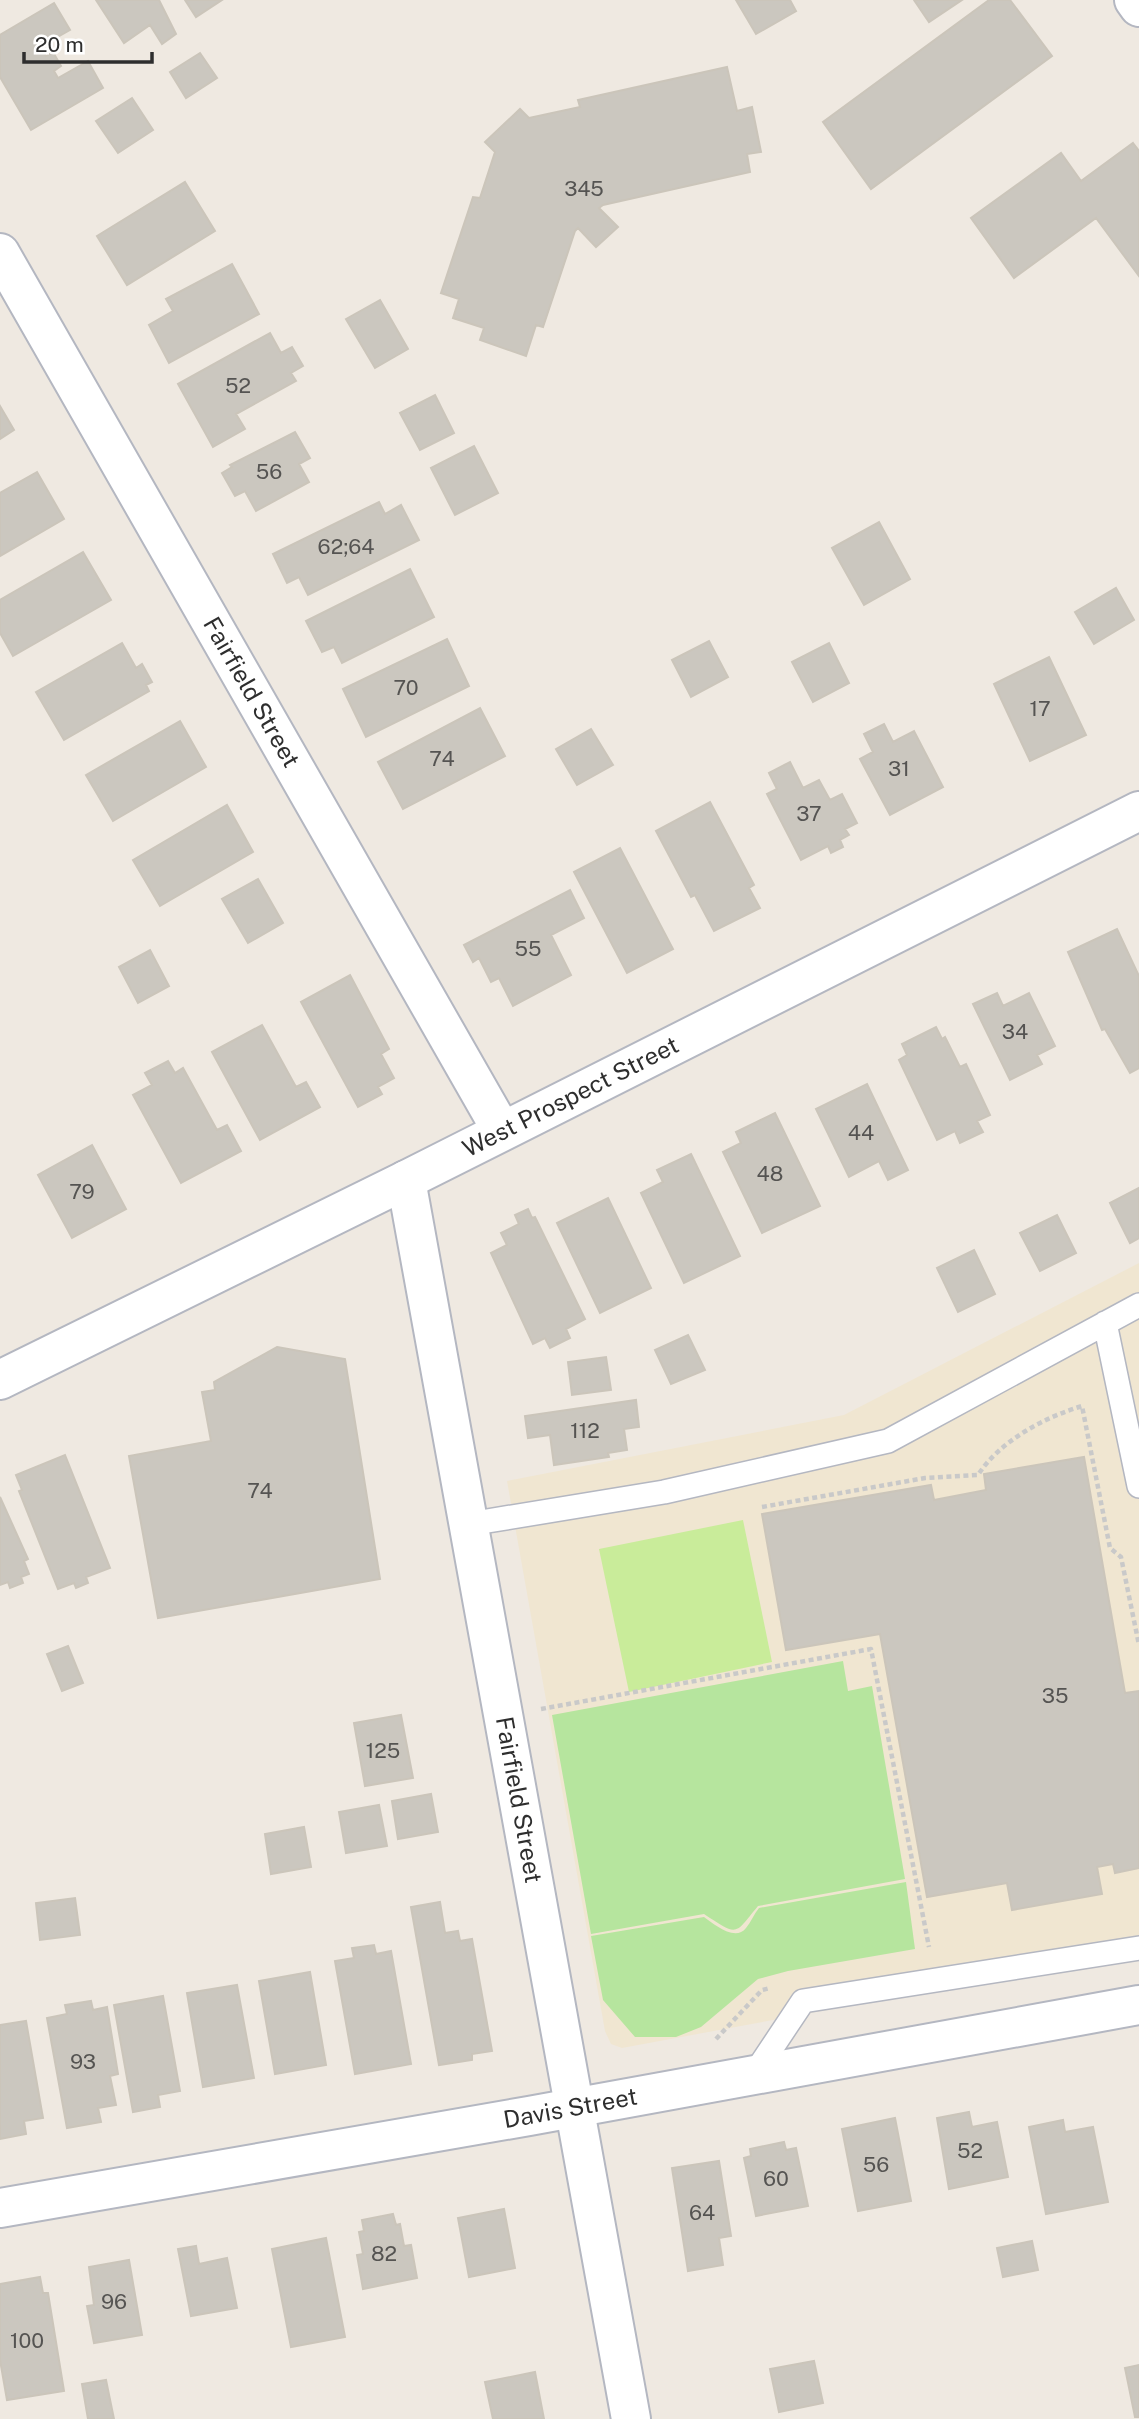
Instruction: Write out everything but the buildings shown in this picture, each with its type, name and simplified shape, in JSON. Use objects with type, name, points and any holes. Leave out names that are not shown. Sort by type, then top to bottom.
[{"type":"street","points":[[1134,0],[1139,7]]},
{"type":"street","name":"Fairfield Street","points":[[0,253],[502,1131]]},
{"type":"street","name":"West Prospect Street","points":[[0,1380],[406,1180],[1139,811]]},
{"type":"street","name":"Fairfield Street","points":[[406,1180],[631,2419]]},
{"type":"street","name":"Davis Street","points":[[0,2208],[576,2108],[1139,2005]]},
{"type":"lane","points":[[469,1524],[664,1492],[888,1441],[1139,1305]]},
{"type":"lane","points":[[1105,1323],[1139,1486]]},
{"type":"lane","points":[[753,2076],[803,2001],[1139,1948]]},
{"type":"path","points":[[751,1509],[925,1478],[978,1475],[989,1458],[1051,1415],[1082,1406],[1110,1548],[1121,1557],[1139,1645]]},
{"type":"path","points":[[541,1709],[871,1649],[930,1954]]},
{"type":"shaded area","points":[[1139,1263],[1139,1952],[622,2048],[611,2044],[605,2031],[507,1481],[844,1415]]},
{"type":"green space","points":[[743,1520],[772,1662],[629,1692],[599,1549]]},
{"type":"green space","points":[[843,1661],[848,1691],[872,1686],[905,1879],[758,1906],[735,1930],[724,1927],[704,1914],[591,1934],[552,1715]]},
{"type":"green space","points":[[906,1882],[915,1949],[788,1971],[758,1979],[701,2027],[676,2037],[635,2037],[603,2000],[591,1936],[704,1917],[731,1933],[736,1933],[746,1928],[759,1908]]}]
